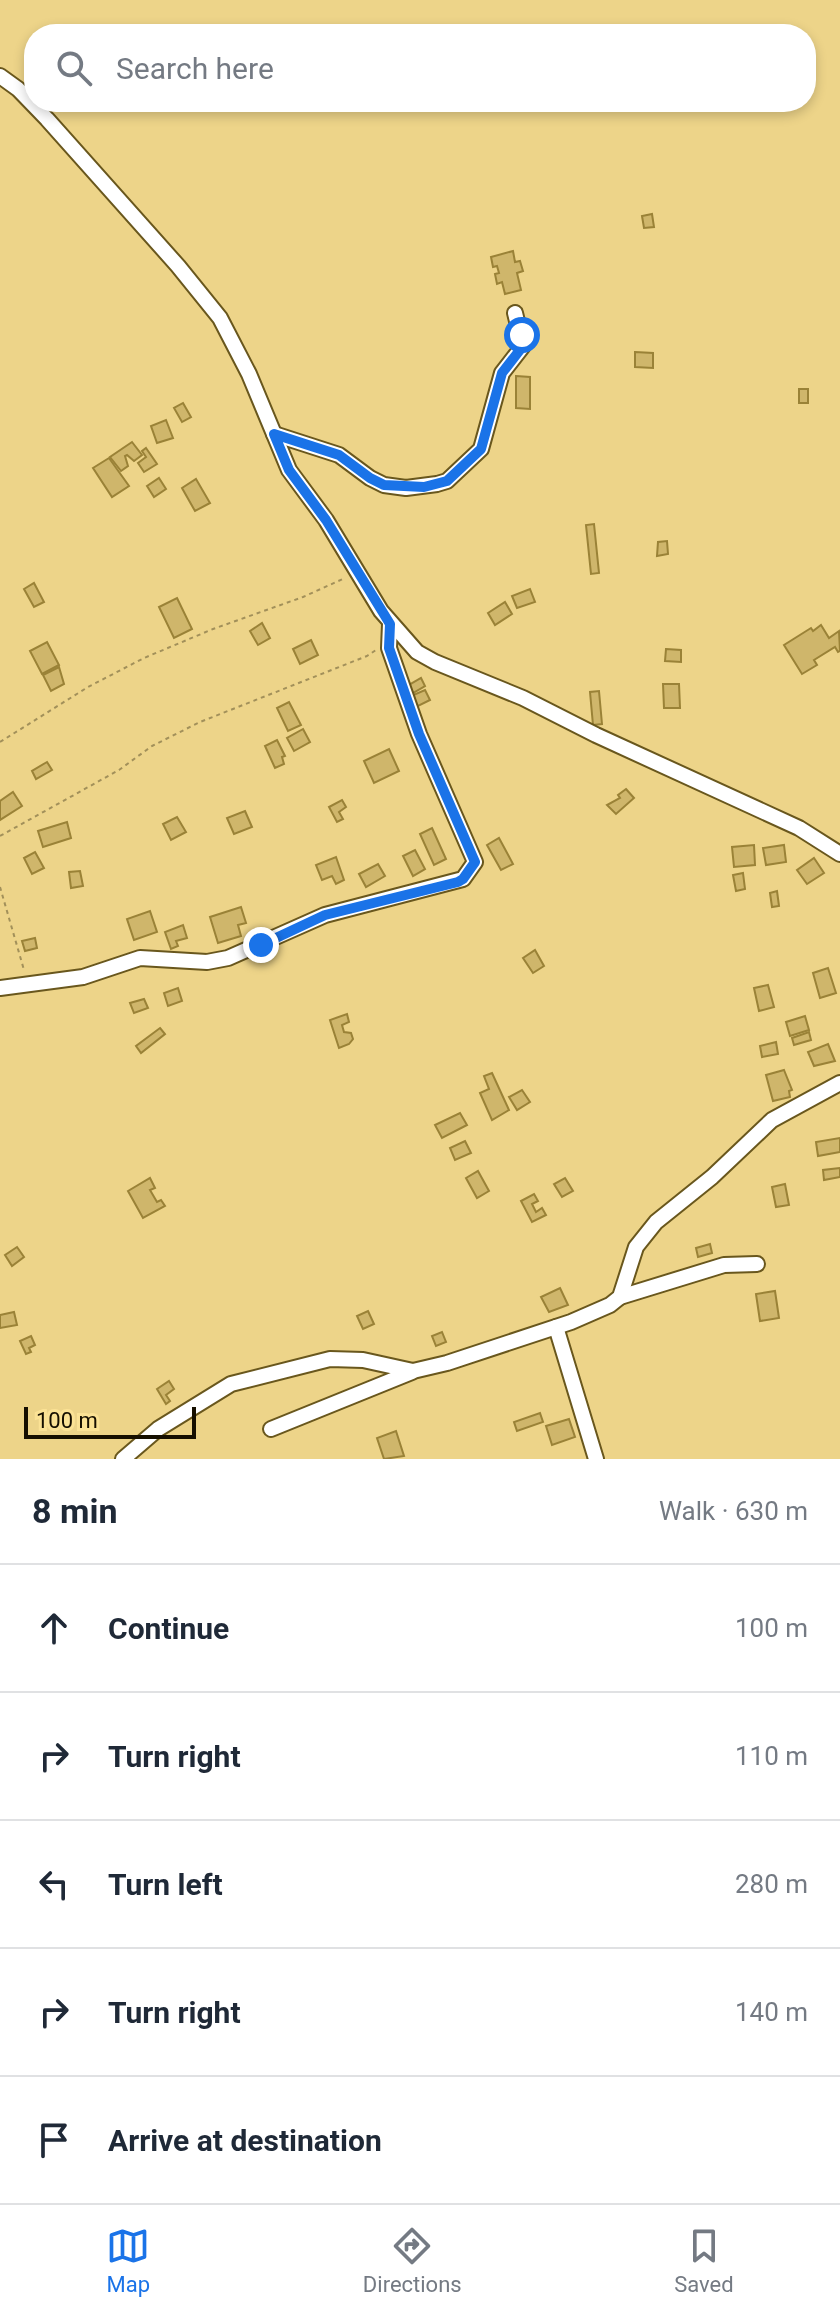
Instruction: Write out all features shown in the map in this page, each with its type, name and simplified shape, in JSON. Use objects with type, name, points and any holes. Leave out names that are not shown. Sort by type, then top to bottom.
[{"type":"street","points":[[0,76],[24,95]]},
{"type":"street","points":[[40,112],[207,301],[234,342],[289,470],[326,520],[389,631],[435,662],[523,698],[799,828],[840,854]]},
{"type":"street","points":[[274,434],[339,455],[384,485],[424,487],[447,481],[481,449],[502,373],[523,346],[515,313]]},
{"type":"street","points":[[0,988],[83,977],[132,959],[207,962],[228,958],[325,915],[463,879],[473,866],[473,857],[419,734],[389,648],[389,631]]},
{"type":"street","points":[[620,1297],[636,1247],[656,1222],[712,1177],[772,1120],[840,1083]]},
{"type":"street","points":[[271,1429],[413,1371],[556,1327],[610,1305],[620,1297],[724,1265],[757,1264]]},
{"type":"street","points":[[556,1327],[596,1459]]},
{"type":"street","points":[[123,1459],[158,1429],[231,1384],[330,1359],[363,1360],[413,1371]]},
{"type":"path","points":[[0,742],[88,687],[144,658],[303,597],[356,571]]},
{"type":"path","points":[[0,836],[119,770],[152,746],[200,722],[367,656],[389,631]]},
{"type":"path","points":[[0,887],[15,930],[26,978]]},
{"type":"building","points":[[652,214],[654,227],[644,228],[642,216]]},
{"type":"building","points":[[513,251],[515,262],[520,261],[523,271],[517,273],[521,290],[505,294],[502,282],[497,284],[495,274],[499,273],[497,266],[493,267],[491,257]]},
{"type":"building","points":[[635,352],[653,353],[653,368],[635,367]]},
{"type":"building","points":[[516,376],[530,377],[530,409],[516,408]]},
{"type":"building","points":[[799,389],[808,389],[808,403],[799,403]]},
{"type":"building","points":[[183,403],[191,417],[182,422],[174,408]]},
{"type":"building","points":[[166,420],[173,438],[157,443],[151,426]]},
{"type":"building","points":[[132,442],[142,455],[134,461],[125,456],[128,466],[121,471],[110,457]]},
{"type":"building","points":[[146,448],[157,464],[144,472],[138,463],[146,457],[142,451]]},
{"type":"building","points":[[109,458],[129,486],[112,497],[93,468]]},
{"type":"building","points":[[159,478],[166,489],[154,497],[147,486]]},
{"type":"building","points":[[196,479],[210,503],[195,511],[182,488]]},
{"type":"building","points":[[594,524],[599,573],[591,574],[586,525]]},
{"type":"building","points":[[667,541],[668,554],[657,556],[658,542]]},
{"type":"building","points":[[34,583],[44,602],[34,607],[24,589]]},
{"type":"building","points":[[530,589],[535,602],[517,608],[512,596]]},
{"type":"building","points":[[177,598],[192,629],[174,638],[159,607]]},
{"type":"building","points":[[505,602],[512,614],[495,625],[488,613]]},
{"type":"building","points":[[262,623],[270,638],[258,645],[250,631]]},
{"type":"building","points":[[821,625],[829,638],[839,631],[840,651],[835,647],[814,660],[817,665],[802,674],[784,645]]},
{"type":"building","points":[[311,640],[318,655],[300,664],[293,649]]},
{"type":"building","points":[[47,642],[59,665],[42,674],[30,651]]},
{"type":"building","points":[[666,649],[681,650],[681,662],[665,661]]},
{"type":"building","points":[[59,667],[64,684],[51,691],[43,675]]},
{"type":"building","points":[[421,678],[425,686],[413,693],[409,685]]},
{"type":"building","points":[[663,684],[679,684],[680,708],[664,708]]},
{"type":"building","points":[[425,690],[430,700],[416,707],[411,696]]},
{"type":"building","points":[[599,691],[602,724],[593,725],[590,692]]},
{"type":"building","points":[[289,702],[301,725],[288,731],[277,708]]},
{"type":"building","points":[[303,729],[310,742],[294,751],[287,738]]},
{"type":"building","points":[[277,740],[285,756],[282,757],[284,764],[275,768],[265,746]]},
{"type":"building","points":[[389,749],[399,771],[374,783],[364,761]]},
{"type":"building","points":[[47,762],[52,770],[36,779],[32,771]]},
{"type":"building","points":[[626,789],[634,798],[616,814],[607,805],[620,798],[618,795]]},
{"type":"building","points":[[13,792],[22,806],[0,820],[0,801]]},
{"type":"building","points":[[342,800],[346,807],[339,812],[343,819],[337,822],[329,807]]},
{"type":"building","points":[[245,811],[252,827],[234,834],[227,818]]},
{"type":"building","points":[[177,817],[186,832],[171,840],[163,824]]},
{"type":"building","points":[[67,822],[71,838],[43,847],[38,831]]},
{"type":"building","points":[[432,828],[446,859],[434,865],[420,834]]},
{"type":"building","points":[[499,838],[513,864],[501,870],[487,845]]},
{"type":"building","points":[[754,845],[755,865],[734,867],[732,847]]},
{"type":"building","points":[[784,845],[786,862],[766,865],[763,848]]},
{"type":"building","points":[[415,850],[425,869],[413,876],[403,856]]},
{"type":"building","points":[[35,852],[44,868],[32,874],[24,858]]},
{"type":"building","points":[[336,857],[344,880],[336,884],[332,876],[322,880],[316,865]]},
{"type":"building","points":[[814,858],[824,873],[807,884],[797,870]]},
{"type":"building","points":[[378,864],[385,876],[366,887],[359,874]]},
{"type":"building","points":[[80,871],[83,886],[71,888],[69,872]]},
{"type":"building","points":[[743,873],[745,889],[736,891],[733,875]]},
{"type":"building","points":[[777,891],[779,906],[772,907],[770,893]]},
{"type":"building","points":[[241,907],[246,923],[238,925],[241,936],[218,943],[210,917]]},
{"type":"building","points":[[150,911],[157,932],[134,940],[127,919]]},
{"type":"building","points":[[183,925],[187,938],[176,941],[178,946],[171,949],[165,932]]},
{"type":"building","points":[[35,938],[37,948],[25,951],[22,941]]},
{"type":"building","points":[[535,950],[544,966],[533,973],[523,958]]},
{"type":"building","points":[[828,968],[836,993],[820,998],[813,973]]},
{"type":"building","points":[[768,985],[774,1007],[759,1011],[754,988]]},
{"type":"building","points":[[178,988],[182,1001],[168,1006],[164,993]]},
{"type":"building","points":[[144,999],[148,1008],[134,1013],[130,1003]]},
{"type":"building","points":[[347,1014],[349,1022],[342,1025],[344,1032],[351,1033],[353,1039],[339,1048],[330,1020]]},
{"type":"building","points":[[805,1016],[809,1030],[790,1036],[786,1022]]},
{"type":"building","points":[[160,1028],[165,1034],[141,1053],[136,1046]]},
{"type":"building","points":[[809,1032],[811,1040],[794,1045],[792,1038]]},
{"type":"building","points":[[776,1042],[778,1054],[762,1057],[760,1046]]},
{"type":"building","points":[[828,1044],[835,1061],[814,1066],[808,1052]]},
{"type":"building","points":[[784,1070],[792,1090],[789,1091],[790,1097],[773,1101],[766,1075]]},
{"type":"building","points":[[492,1073],[509,1110],[492,1120],[480,1093],[489,1089],[484,1076]]},
{"type":"building","points":[[522,1090],[530,1102],[517,1110],[509,1097]]},
{"type":"building","points":[[460,1113],[467,1125],[442,1138],[435,1125]]},
{"type":"building","points":[[840,1138],[840,1152],[818,1156],[816,1142]]},
{"type":"building","points":[[465,1141],[471,1153],[455,1160],[450,1148]]},
{"type":"building","points":[[840,1168],[840,1177],[824,1180],[823,1170]]},
{"type":"building","points":[[478,1171],[489,1191],[477,1198],[466,1178]]},
{"type":"building","points":[[150,1178],[155,1188],[150,1190],[157,1202],[161,1200],[165,1206],[143,1218],[128,1191]]},
{"type":"building","points":[[565,1178],[573,1191],[562,1197],[554,1184]]},
{"type":"building","points":[[785,1184],[789,1205],[776,1207],[772,1187]]},
{"type":"building","points":[[534,1194],[538,1201],[532,1204],[536,1212],[542,1208],[546,1215],[532,1222],[521,1201]]},
{"type":"building","points":[[710,1244],[712,1253],[698,1257],[696,1248]]},
{"type":"building","points":[[17,1247],[24,1257],[12,1266],[5,1255]]},
{"type":"building","points":[[560,1288],[568,1305],[549,1312],[541,1297]]},
{"type":"building","points":[[775,1291],[779,1318],[760,1321],[756,1294]]},
{"type":"building","points":[[368,1311],[374,1324],[363,1329],[357,1316]]},
{"type":"building","points":[[14,1312],[17,1325],[0,1328],[0,1315]]},
{"type":"building","points":[[442,1332],[446,1342],[436,1346],[432,1336]]},
{"type":"building","points":[[31,1336],[35,1345],[26,1354],[20,1341]]},
{"type":"building","points":[[169,1381],[174,1389],[166,1395],[170,1401],[166,1404],[157,1389]]},
{"type":"building","points":[[540,1413],[543,1422],[517,1431],[514,1422]]},
{"type":"building","points":[[569,1419],[575,1437],[552,1445],[546,1426]]},
{"type":"building","points":[[396,1431],[404,1456],[384,1459],[377,1438]]},
{"type":"route","points":[[261,945],[325,915],[458,882],[475,862],[419,734],[389,648],[390,624],[326,520],[289,470],[274,434],[339,455],[384,485],[424,487],[447,481],[481,449],[502,373],[523,346],[522,335]]}]
